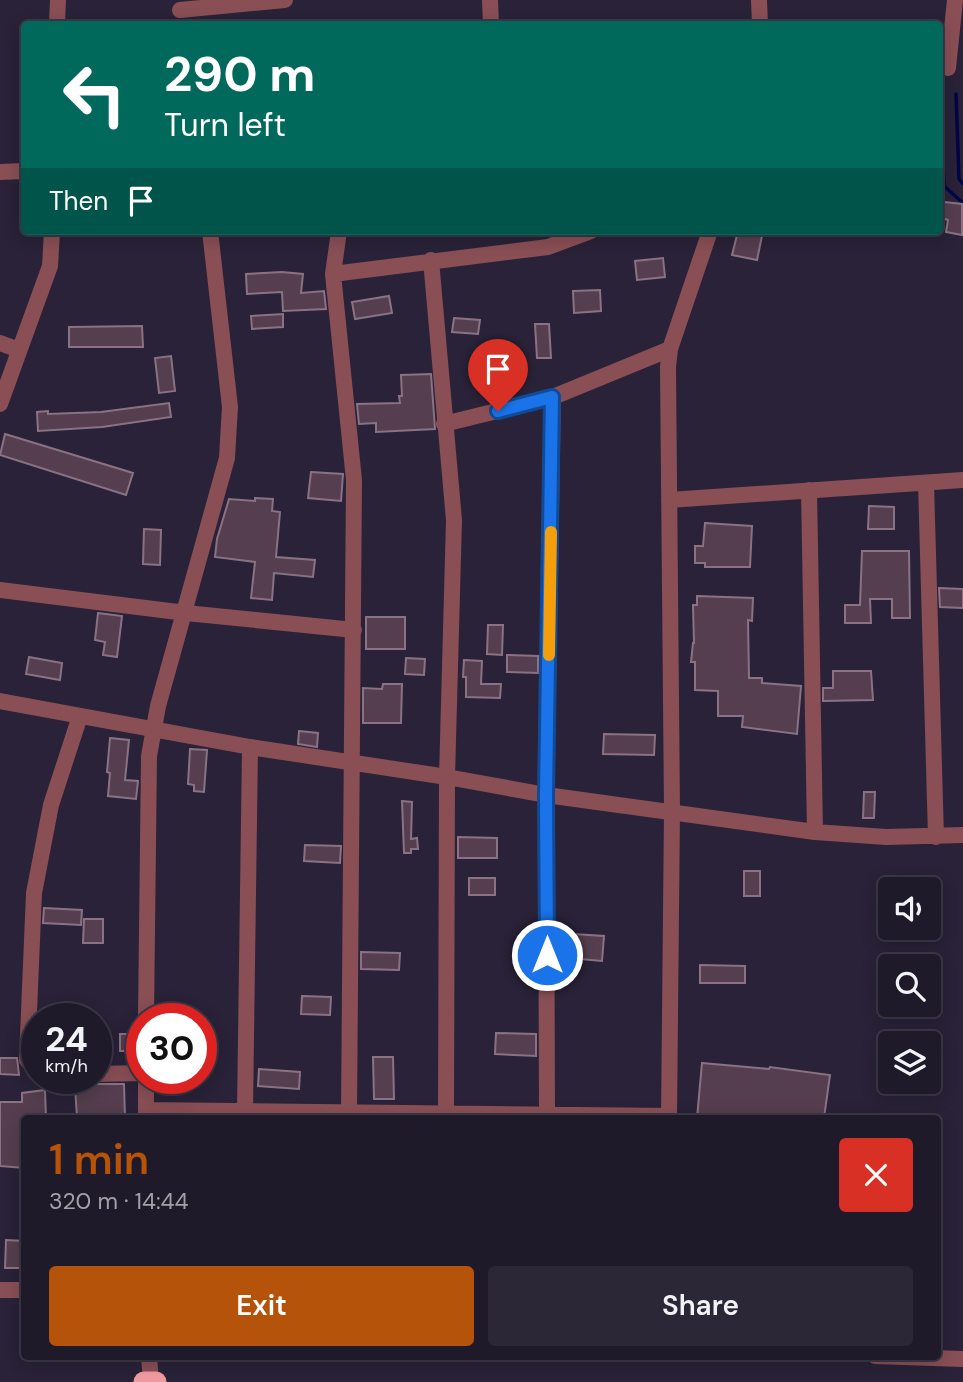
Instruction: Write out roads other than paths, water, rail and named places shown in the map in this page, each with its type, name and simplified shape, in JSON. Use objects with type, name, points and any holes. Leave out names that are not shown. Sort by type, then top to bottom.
[{"type":"highway","points":[[144,1382],[156,1382]]},
{"type":"street","points":[[57,21],[58,0]]},
{"type":"street","points":[[182,11],[276,0]]},
{"type":"street","points":[[489,0],[491,21]]},
{"type":"street","points":[[759,0],[760,21]]},
{"type":"street","points":[[950,68],[955,0]]},
{"type":"street","points":[[0,172],[21,171]]},
{"type":"street","points":[[0,404],[50,267],[52,235]]},
{"type":"street","points":[[146,1003],[148,779],[154,730],[158,706],[227,458],[230,427],[210,235]]},
{"type":"street","points":[[339,235],[333,274],[354,480],[349,1112]]},
{"type":"street","points":[[333,274],[548,247],[580,235]]},
{"type":"street","points":[[669,1115],[672,811],[670,349],[709,235]]},
{"type":"street","points":[[431,260],[454,520],[447,777],[446,1113]]},
{"type":"street","points":[[0,343],[19,350]]},
{"type":"street","points":[[444,424],[552,397],[670,349]]},
{"type":"street","points":[[547,1114],[546,795],[552,397]]},
{"type":"street","points":[[670,499],[963,480]]},
{"type":"street","points":[[926,483],[936,837]]},
{"type":"street","points":[[809,490],[815,832]]},
{"type":"street","points":[[0,590],[354,630]]},
{"type":"street","points":[[0,701],[250,747],[546,795],[815,832],[886,837],[963,835]]},
{"type":"street","points":[[29,1003],[34,892],[51,805],[80,716]]},
{"type":"street","points":[[244,1111],[250,747]]},
{"type":"street","points":[[146,1094],[146,1114],[244,1111],[588,1115]]},
{"type":"street","points":[[0,1290],[21,1290]]},
{"type":"street","points":[[941,1358],[963,1359]]},
{"type":"street","points":[[149,1360],[151,1382]]},
{"type":"waterway","points":[[956,94],[959,179],[963,184]]},
{"type":"waterway","points":[[943,163],[944,186],[963,203]]}]
